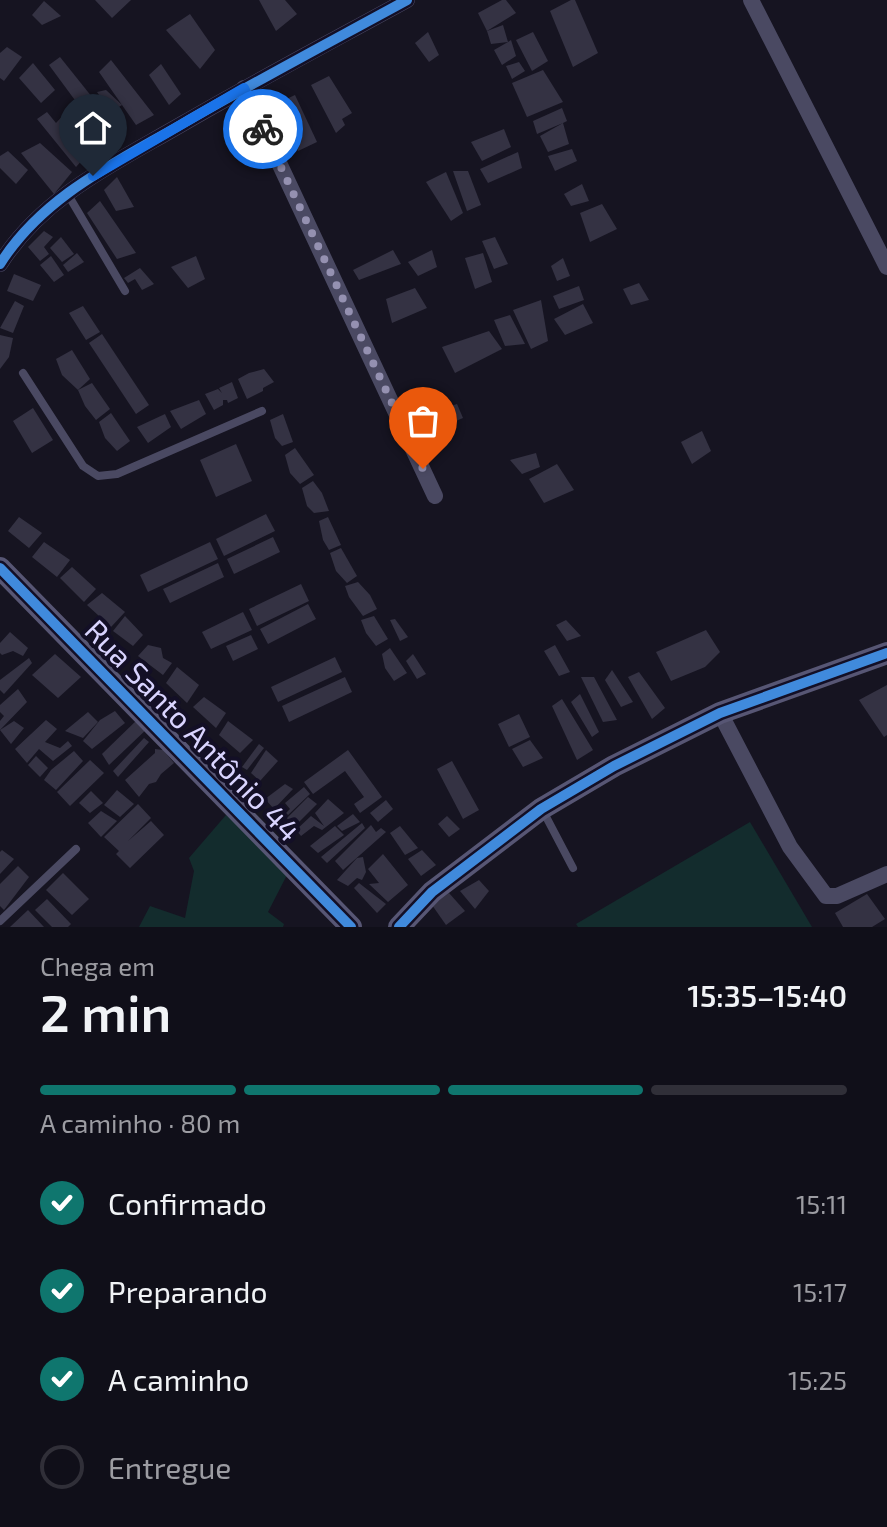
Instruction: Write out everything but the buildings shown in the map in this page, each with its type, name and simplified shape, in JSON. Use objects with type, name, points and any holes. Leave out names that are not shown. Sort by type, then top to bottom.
[{"type":"street","points":[[0,264],[31,222],[66,192],[244,88],[407,0]]},
{"type":"street","points":[[751,0],[887,267]]},
{"type":"street","points":[[244,88],[435,496]]},
{"type":"street","name":"Rua Santo Antônio 44","points":[[0,568],[351,927]]},
{"type":"street","points":[[399,927],[432,892],[541,809],[614,766],[720,713],[887,653]]},
{"type":"street","points":[[720,713],[790,847],[826,896],[837,896],[887,874]]},
{"type":"lane","points":[[66,192],[125,291]]},
{"type":"lane","points":[[23,373],[83,466],[98,476],[117,474],[262,411]]},
{"type":"lane","points":[[541,809],[573,868]]},
{"type":"lane","points":[[0,921],[76,849]]},
{"type":"green space","points":[[226,815],[289,871],[268,912],[284,924],[283,927],[139,927],[150,906],[185,918],[194,871],[189,858]]},
{"type":"green space","points":[[750,822],[812,927],[578,927],[576,924]]},
{"type":"cycle path","points":[[0,264],[37,219],[82,183],[210,108],[407,0]]},
{"type":"cycle path","points":[[0,568],[351,927]]},
{"type":"cycle path","points":[[399,927],[432,892],[541,809],[614,766],[720,713],[887,653]]},
{"type":"way so far","points":[[263,129],[423,469]]},
{"type":"route","points":[[93,176],[244,88],[263,129]]}]
